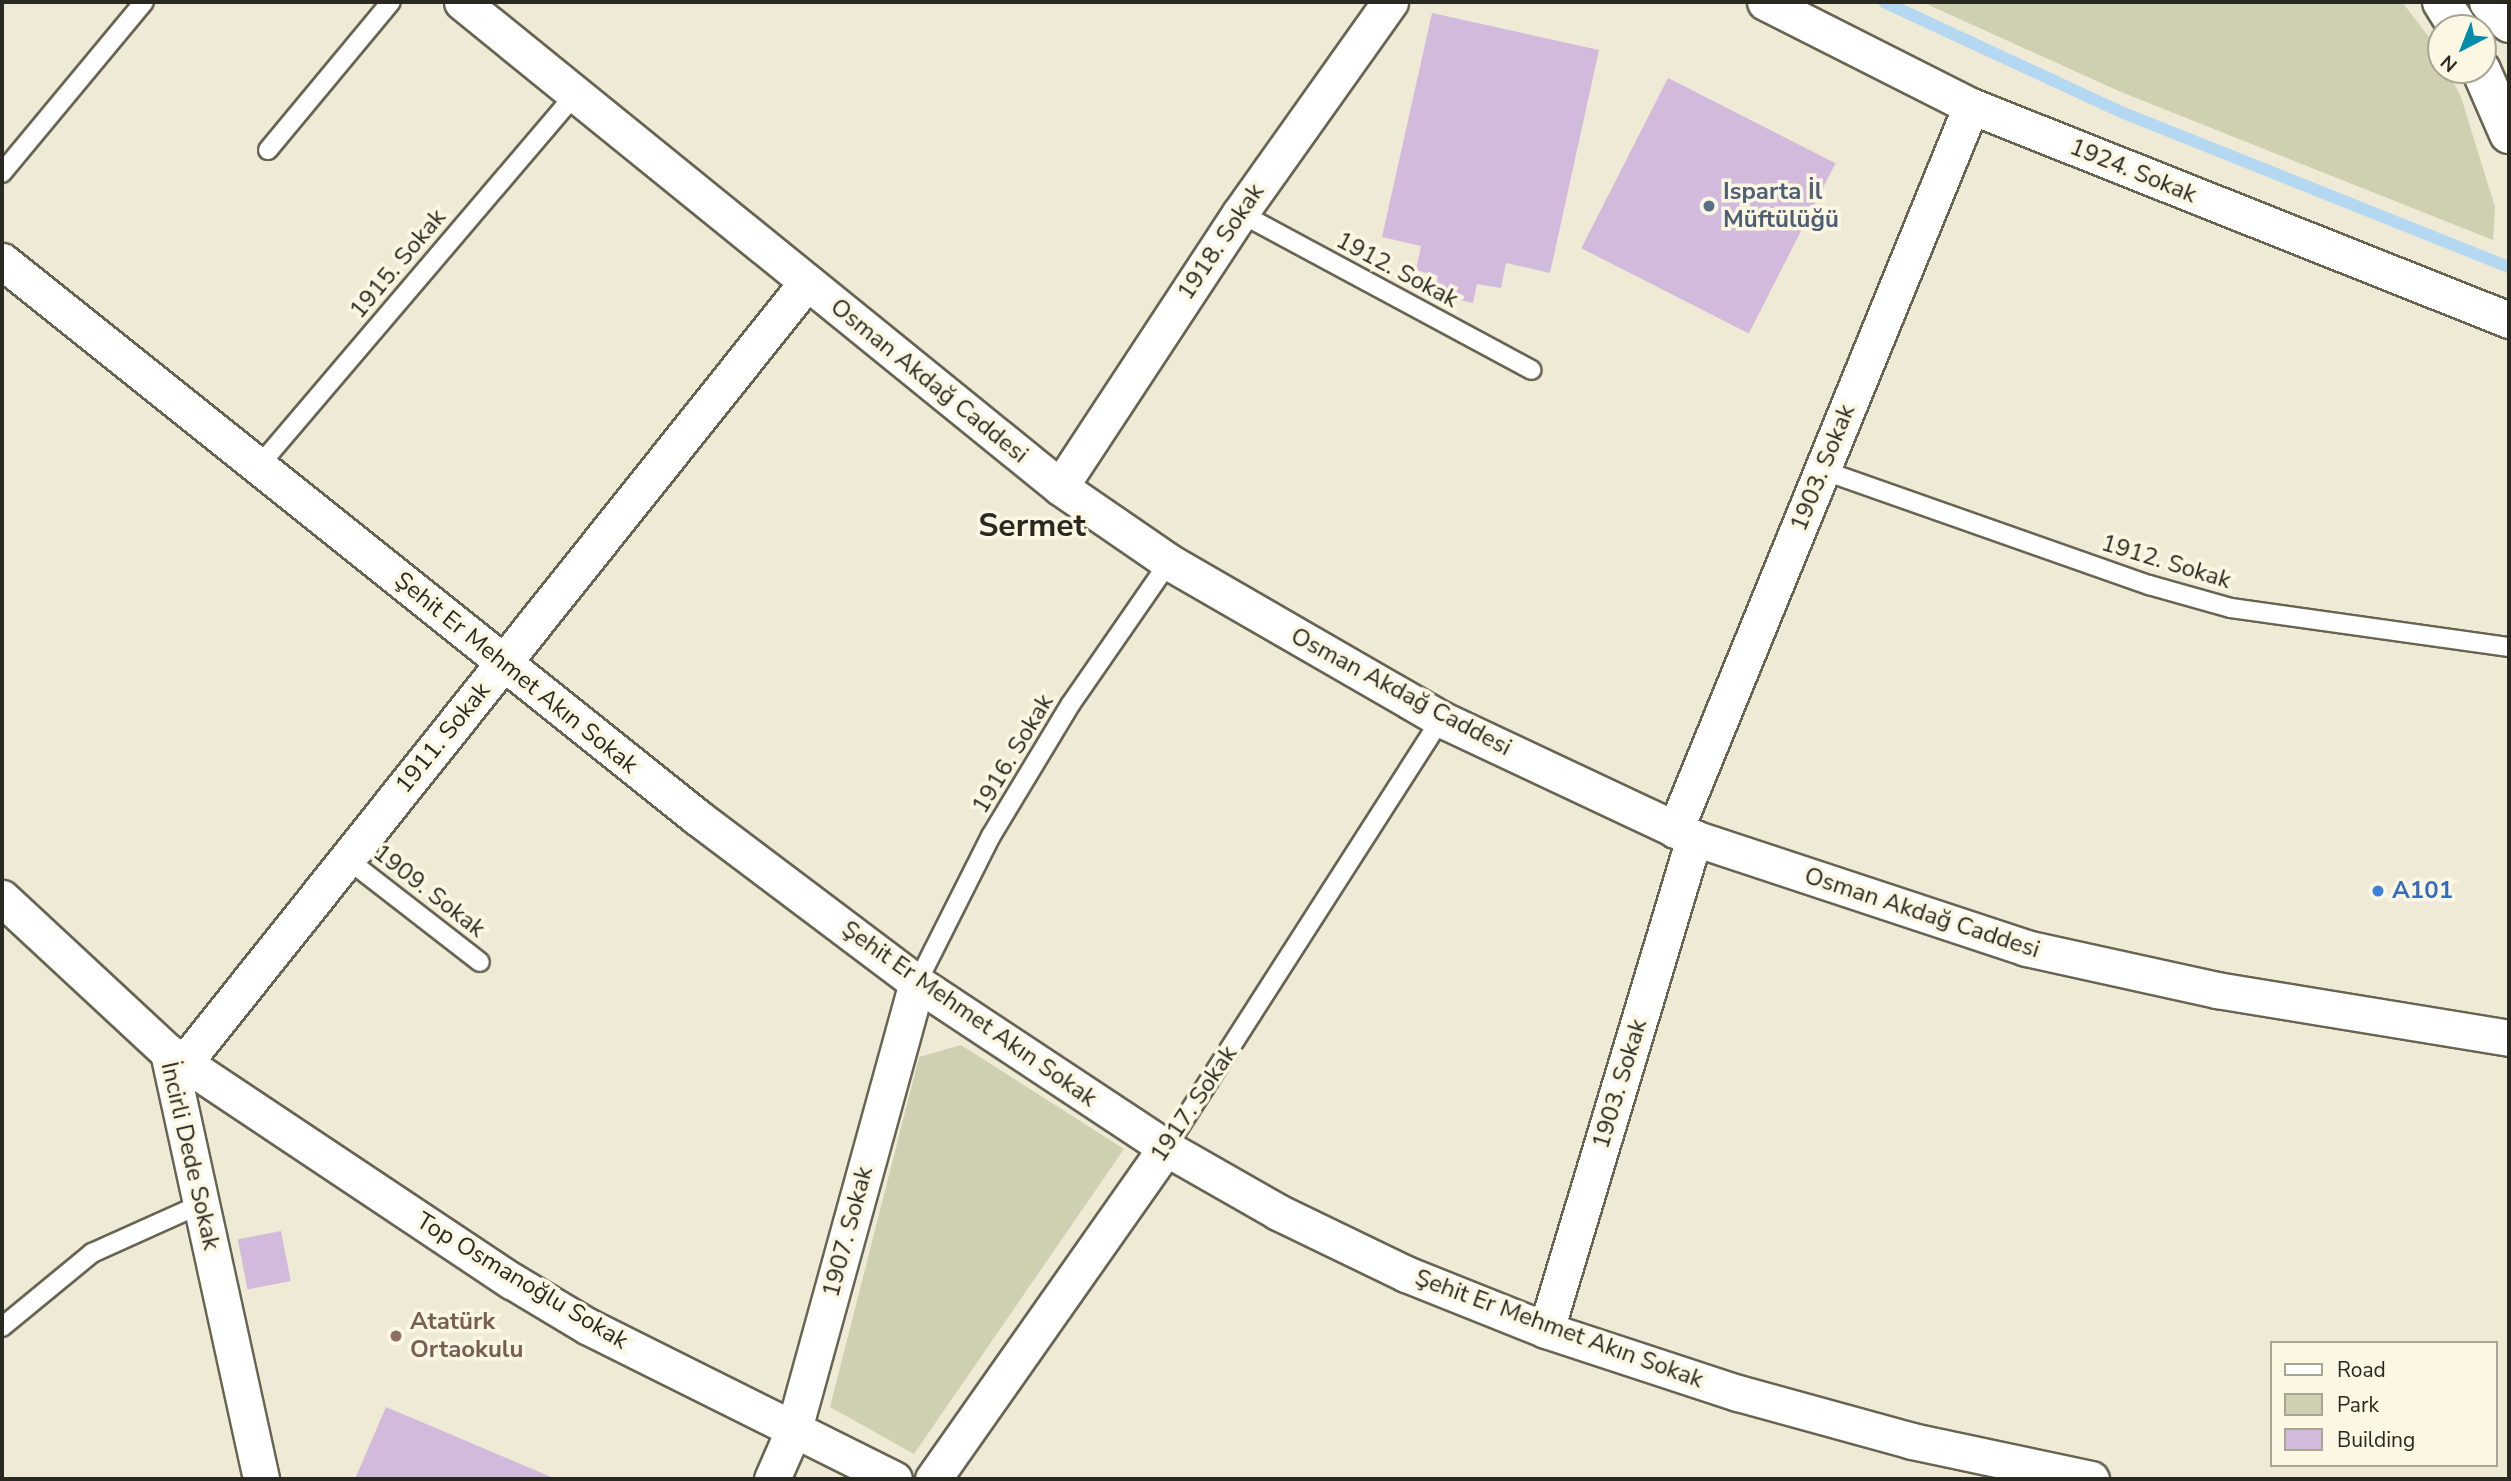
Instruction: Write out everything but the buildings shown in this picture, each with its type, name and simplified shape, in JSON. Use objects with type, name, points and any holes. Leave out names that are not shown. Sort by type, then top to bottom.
[{"type":"main road","points":[[2488,2],[2509,23]]},
{"type":"main road","points":[[2487,84],[2509,134]]},
{"type":"street","name":"Osman Akdağ Caddesi","points":[[462,2],[1060,487],[1169,562],[1441,719],[1684,834],[2026,948],[2217,990],[2509,1038]]},
{"type":"street","name":"1918. Sokak","points":[[1060,487],[1240,213],[1390,2]]},
{"type":"street","name":"1924. Sokak","points":[[1765,2],[1971,106],[2509,320]]},
{"type":"street","name":"1903. Sokak","points":[[1546,1330],[1684,834],[1822,470],[1971,106]]},
{"type":"street","name":"Şehit Er Mehmet Akın Sokak","points":[[2,261],[697,817],[917,983],[1166,1148],[1279,1212],[1406,1274],[1546,1330],[1752,1397],[1912,1441],[2091,1479]]},
{"type":"street","name":"1911. Sokak","points":[[176,1058],[347,859],[807,282]]},
{"type":"street","name":"İncirli Dede Sokak","points":[[2,898],[176,1058],[201,1204],[261,1479]]},
{"type":"street","name":"1907. Sokak","points":[[772,1479],[794,1429],[917,983]]},
{"type":"street","name":"Top Osmanoğlu Sokak","points":[[176,1058],[512,1282],[587,1326],[894,1479]]},
{"type":"street","name":"1917. Sokak","points":[[933,1479],[1166,1148]]},
{"type":"lane","points":[[2,173],[145,2]]},
{"type":"lane","points":[[268,150],[391,2]]},
{"type":"lane","name":"1915. Sokak","points":[[258,467],[576,94]]},
{"type":"lane","name":"1912. Sokak","points":[[1240,213],[1531,370]]},
{"type":"lane","name":"1912. Sokak","points":[[1822,470],[2149,585],[2231,608],[2509,647]]},
{"type":"lane","name":"1916. Sokak","points":[[917,983],[991,836],[1070,705],[1169,562]]},
{"type":"lane","name":"1917. Sokak","points":[[1166,1148],[1441,719]]},
{"type":"lane","name":"1909. Sokak","points":[[347,859],[480,962]]},
{"type":"lane","points":[[2,1327],[92,1253],[201,1204]]},
{"type":"green space","points":[[1922,2],[2402,2],[2427,34],[2427,84],[2454,84],[2461,97],[2495,207],[2493,240],[2121,92]]},
{"type":"green space","points":[[961,1045],[1124,1149],[914,1454],[830,1407],[919,1057]]},
{"type":"waterway","points":[[1884,2],[2121,112],[2509,267]]},
{"type":"place","name":"Isparta İl Müftülüğü","points":[[1709,206]]},
{"type":"place","name":"A101","points":[[2378,891]]},
{"type":"place","name":"Atatürk Ortaokulu","points":[[396,1336]]},
{"type":"district","name":"Sermet","points":[[1032,526]]}]
